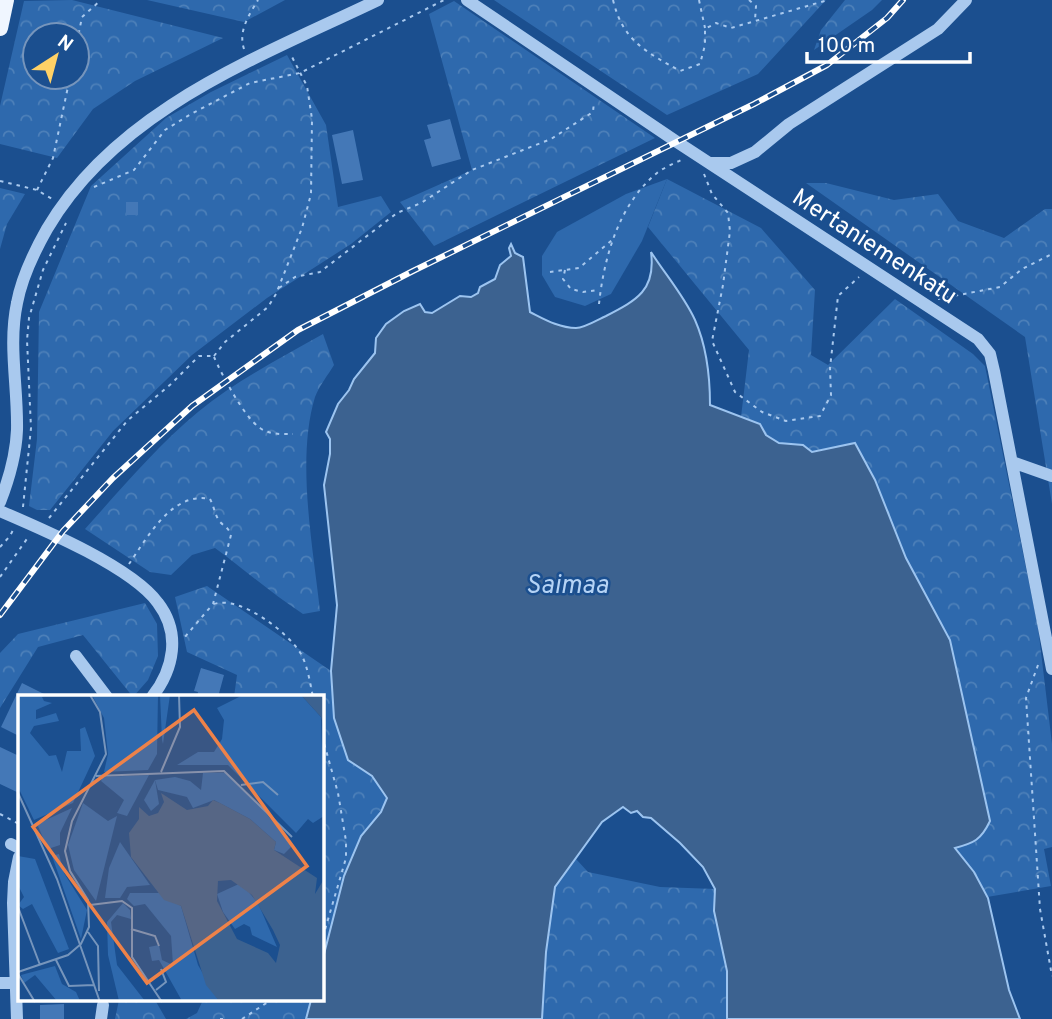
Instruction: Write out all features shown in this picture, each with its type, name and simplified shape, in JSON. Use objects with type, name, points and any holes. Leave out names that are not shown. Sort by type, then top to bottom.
[{"type":"main road","points":[[0,28],[6,0]]},
{"type":"street","points":[[0,502],[14,458],[17,433],[12,361],[17,302],[37,246],[62,204],[100,162],[185,95],[378,0]]},
{"type":"street","name":"Mertaniemenkatu","points":[[467,0],[978,339],[990,355],[1052,669]]},
{"type":"street","points":[[702,158],[731,163],[755,152],[789,124],[938,29],[967,0]]},
{"type":"street","points":[[1012,462],[1052,476]]},
{"type":"street","points":[[0,510],[108,565],[140,585],[158,603],[170,626],[173,654],[161,686],[154,695]]},
{"type":"street","points":[[75,656],[105,695]]},
{"type":"street","points":[[17,882],[17,1019]]},
{"type":"street","points":[[0,983],[16,983]]},
{"type":"street","points":[[101,1019],[103,1005]]},
{"type":"path","points":[[81,21],[82,17],[101,0]]},
{"type":"path","points":[[258,0],[247,18],[242,46],[261,57]]},
{"type":"path","points":[[86,190],[134,170],[165,130],[191,114],[250,83],[300,73],[444,0]]},
{"type":"path","points":[[612,0],[616,15],[629,38],[680,71],[700,64],[705,45],[705,29],[699,0]]},
{"type":"path","points":[[748,0],[756,6],[755,21]]},
{"type":"path","points":[[705,29],[716,23],[731,28],[828,0]]},
{"type":"path","points":[[214,356],[225,342],[268,307],[279,288],[302,228],[311,194],[312,119],[307,86],[286,44]]},
{"type":"path","points":[[279,288],[295,276],[320,272],[397,213],[421,203],[472,170],[551,139],[593,112],[596,88]]},
{"type":"path","points":[[37,190],[53,159],[67,91]]},
{"type":"path","points":[[599,304],[612,239],[637,193],[658,172],[702,158],[704,174],[712,194],[728,213],[730,231],[712,341],[735,392],[762,412],[786,421],[820,416],[831,395],[830,368],[838,296],[870,268]]},
{"type":"path","points":[[0,181],[37,190],[62,204]]},
{"type":"path","points":[[0,547],[10,536],[18,519],[26,491],[31,428],[27,340],[29,318],[43,270],[67,221]]},
{"type":"path","points":[[550,272],[579,268],[612,239]]},
{"type":"path","points":[[922,302],[1000,287],[1022,269],[1052,254]]},
{"type":"path","points":[[565,270],[563,279],[571,289],[583,292],[600,290]]},
{"type":"path","points":[[0,577],[127,421],[171,384],[199,355],[214,356]]},
{"type":"path","points":[[214,356],[225,380],[254,423],[273,434],[293,434]]},
{"type":"path","points":[[129,565],[167,514],[181,503],[198,496],[210,499],[216,509],[218,521],[229,529],[231,535],[213,604],[183,639]]},
{"type":"path","points":[[213,604],[225,602],[240,607],[279,629],[301,654],[312,695]]},
{"type":"path","points":[[1039,664],[1026,698],[1040,909],[1052,976]]},
{"type":"path","points":[[324,743],[338,793],[346,858],[324,933]]},
{"type":"path","points":[[0,814],[18,823]]},
{"type":"path","points":[[242,1019],[268,1002]]},
{"type":"green space","points":[[72,0],[223,38],[135,81],[93,109],[57,158],[0,144],[0,106],[24,1]]},
{"type":"green space","points":[[147,0],[285,0],[244,22]]},
{"type":"green space","points":[[494,0],[826,0],[758,74],[667,115]]},
{"type":"green space","points":[[845,0],[882,0],[872,10],[814,50],[821,30]]},
{"type":"green space","points":[[454,1],[655,138],[434,246],[400,202],[472,170],[429,14]]},
{"type":"green space","points":[[287,55],[326,125],[338,207],[381,196],[391,212],[351,244],[267,298],[192,355],[113,431],[50,510],[37,510],[29,506],[37,439],[39,312],[91,186],[166,118],[211,92]]},
{"type":"green space","points":[[667,179],[642,241],[611,294],[585,306],[555,297],[542,275],[542,256],[557,232],[626,194]]},
{"type":"green space","points":[[667,179],[761,228],[815,290],[811,355],[828,365],[895,299],[973,354],[985,366],[1038,627],[1052,744],[1052,847],[1044,849],[1051,886],[987,897],[974,872],[955,847],[990,821],[981,782],[906,558],[875,480],[855,444],[812,452],[803,445],[779,443],[766,435],[760,424],[741,417],[749,350],[648,227]]},
{"type":"green space","points":[[806,183],[826,183],[894,200],[938,194],[958,221],[1004,238],[1045,209],[1052,209],[1052,504],[1025,337]]},
{"type":"green space","points":[[0,188],[25,194],[7,224],[0,249]]},
{"type":"green space","points":[[323,334],[334,365],[315,397],[309,422],[306,475],[320,611],[303,614],[215,548],[192,555],[171,575],[150,572],[85,529],[154,453],[198,412],[243,380]]},
{"type":"green space","points":[[207,586],[331,671],[334,718],[348,760],[372,776],[387,798],[353,853],[342,883],[324,954],[324,695],[234,695],[237,675],[187,652],[175,597]]},
{"type":"green space","points":[[145,603],[157,624],[158,656],[148,680],[135,695],[131,695],[83,635],[38,647],[0,708],[0,653],[18,634]]},
{"type":"green space","points":[[576,859],[588,872],[660,887],[715,889],[714,911],[727,971],[727,1019],[542,1019],[546,952],[555,887]]},
{"type":"green space","points":[[119,1002],[156,1002],[166,1019],[115,1019]]},
{"type":"green space","points":[[202,1002],[310,1002],[306,1019],[186,1019],[197,1013]]},
{"type":"water","name":"Saimaa","points":[[511,244],[515,253],[523,257],[530,312],[570,328],[587,325],[635,299],[647,285],[652,265],[651,252],[685,302],[699,330],[707,362],[710,405],[760,424],[766,435],[779,443],[803,445],[812,452],[855,443],[875,480],[906,558],[950,640],[990,821],[976,840],[955,848],[974,872],[988,898],[1009,990],[1020,1019],[727,1019],[727,971],[714,911],[715,889],[703,867],[680,843],[651,818],[643,817],[637,811],[631,813],[623,807],[602,822],[555,887],[546,952],[542,1019],[306,1019],[310,1002],[324,1002],[324,954],[344,876],[361,836],[381,812],[387,798],[372,776],[348,760],[334,718],[331,671],[337,605],[324,485],[330,454],[330,439],[326,432],[338,404],[375,353],[376,338],[386,324],[420,304],[425,312],[432,313],[460,296],[471,297],[478,293],[480,287],[495,279],[500,265],[511,256]]},
{"type":"building","points":[[450,119],[461,159],[432,167],[424,140],[431,138],[427,125]]},
{"type":"building","points":[[353,130],[363,180],[342,184],[332,135]]},
{"type":"building","points":[[126,202],[138,202],[138,215],[126,215]]},
{"type":"building","points":[[201,668],[224,675],[219,695],[197,695],[198,692],[194,691]]},
{"type":"building","points":[[22,683],[46,695],[18,695],[18,736],[1,727]]},
{"type":"building","points":[[0,747],[18,756],[18,793],[0,784]]},
{"type":"building","points":[[64,1004],[64,1019],[40,1019],[40,1005]]},
{"type":"railway","points":[[0,615],[63,531],[113,478],[192,406],[298,330],[754,104],[827,65],[887,18],[903,0]]}]
